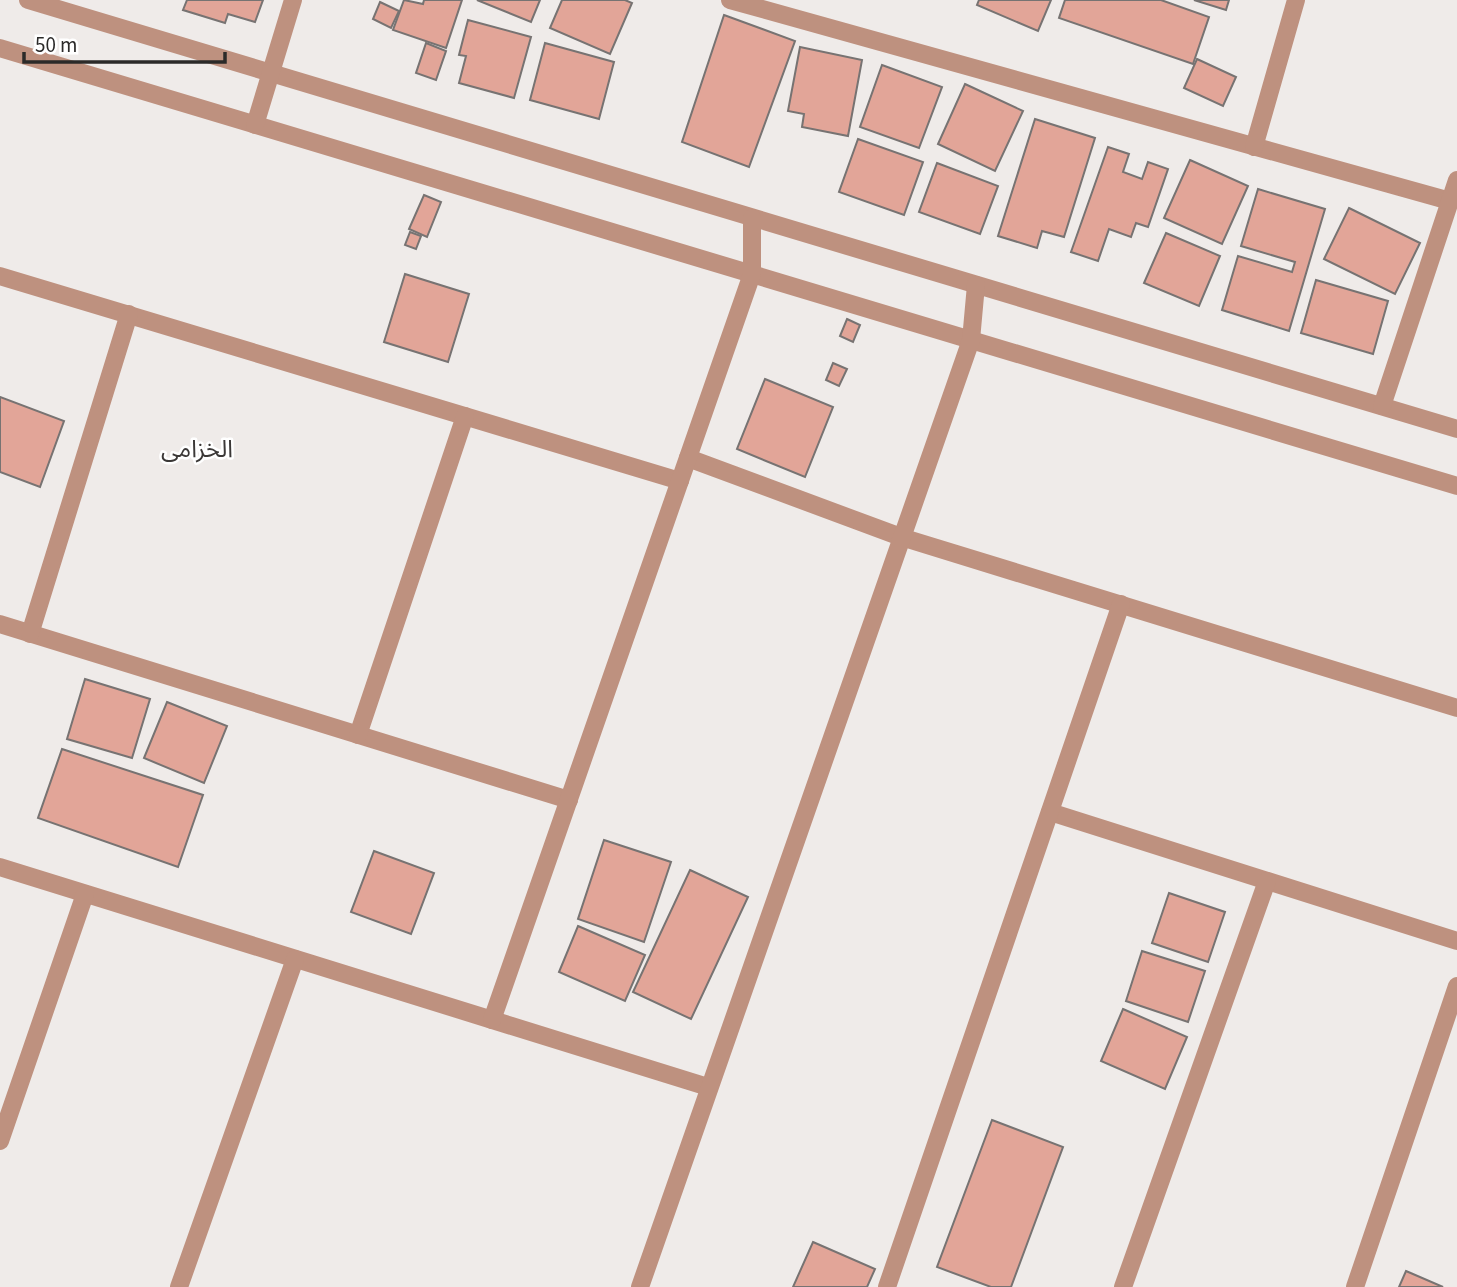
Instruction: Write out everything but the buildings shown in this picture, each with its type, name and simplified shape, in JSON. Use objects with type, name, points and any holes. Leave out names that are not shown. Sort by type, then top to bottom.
[{"type":"street","points":[[28,0],[68,6],[271,73],[1457,429]]},
{"type":"street","points":[[255,125],[293,0]]},
{"type":"street","points":[[730,0],[1450,201]]},
{"type":"street","points":[[1254,147],[1296,0]]},
{"type":"street","points":[[0,48],[1457,486]]},
{"type":"street","points":[[1382,406],[1457,180]]},
{"type":"street","points":[[492,1020],[752,274],[752,218]]},
{"type":"street","points":[[0,276],[680,481]]},
{"type":"street","points":[[640,1287],[971,340],[976,285]]},
{"type":"street","points":[[30,634],[128,314]]},
{"type":"street","points":[[358,735],[465,416]]},
{"type":"street","points":[[688,458],[901,537],[1457,708]]},
{"type":"street","points":[[887,1287],[1121,604]]},
{"type":"street","points":[[0,624],[569,800]]},
{"type":"street","points":[[1050,812],[1457,941]]},
{"type":"street","points":[[0,867],[708,1087]]},
{"type":"street","points":[[1123,1287],[1267,881]]},
{"type":"street","points":[[0,1141],[5,1108],[85,894]]},
{"type":"street","points":[[179,1287],[295,959]]},
{"type":"street","points":[[1355,1287],[1457,986]]},
{"type":"district","name":"الخزامى","points":[[197,449]]}]
